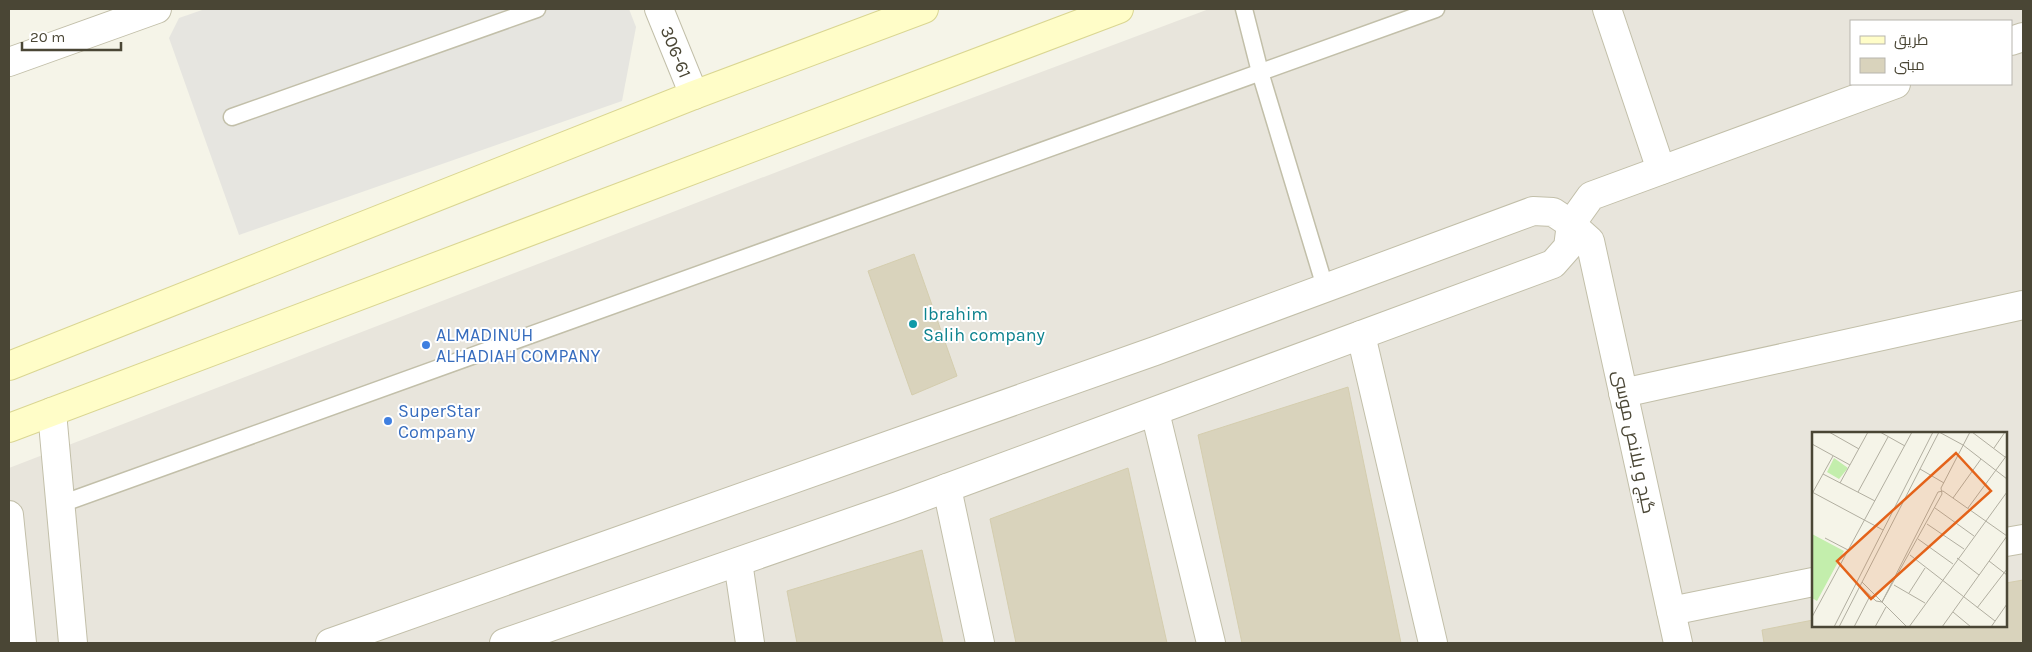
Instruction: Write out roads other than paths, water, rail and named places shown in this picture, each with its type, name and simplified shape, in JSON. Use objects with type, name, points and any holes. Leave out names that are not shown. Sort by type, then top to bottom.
[{"type":"street","points":[[9,62],[157,9]]},
{"type":"street","name":"306-61","points":[[659,9],[694,95]]},
{"type":"street","points":[[9,366],[694,95],[924,9]]},
{"type":"street","points":[[9,428],[1119,9]]},
{"type":"street","points":[[1607,9],[1661,170]]},
{"type":"street","points":[[504,643],[947,488],[1552,264],[1581,232],[1592,196],[1893,85]]},
{"type":"street","points":[[330,643],[1155,351],[1533,210],[1553,212],[1581,232]]},
{"type":"street","name":"گيج و بلانص موسى","points":[[1581,232],[1623,393],[1678,643]]},
{"type":"street","points":[[1623,393],[2023,305]]},
{"type":"street","points":[[1361,335],[1433,643]]},
{"type":"street","points":[[52,412],[73,643]]},
{"type":"street","points":[[1155,412],[1211,643]]},
{"type":"street","points":[[947,488],[980,643]]},
{"type":"street","points":[[9,515],[14,615],[22,643]]},
{"type":"street","points":[[2007,542],[2023,539]]},
{"type":"street","points":[[738,562],[750,643]]},
{"type":"street","points":[[1670,611],[1812,582]]},
{"type":"lane","points":[[232,117],[537,9]]},
{"type":"lane","points":[[1244,9],[1260,72],[1325,287]]},
{"type":"lane","points":[[61,504],[1436,9]]},
{"type":"place","name":"Ibrahim Salih company","points":[[913,324]]},
{"type":"place","name":"ALMADINUH ALHADIAH COMPANY","points":[[426,345]]},
{"type":"place","name":"SuperStar Company","points":[[388,421]]}]
